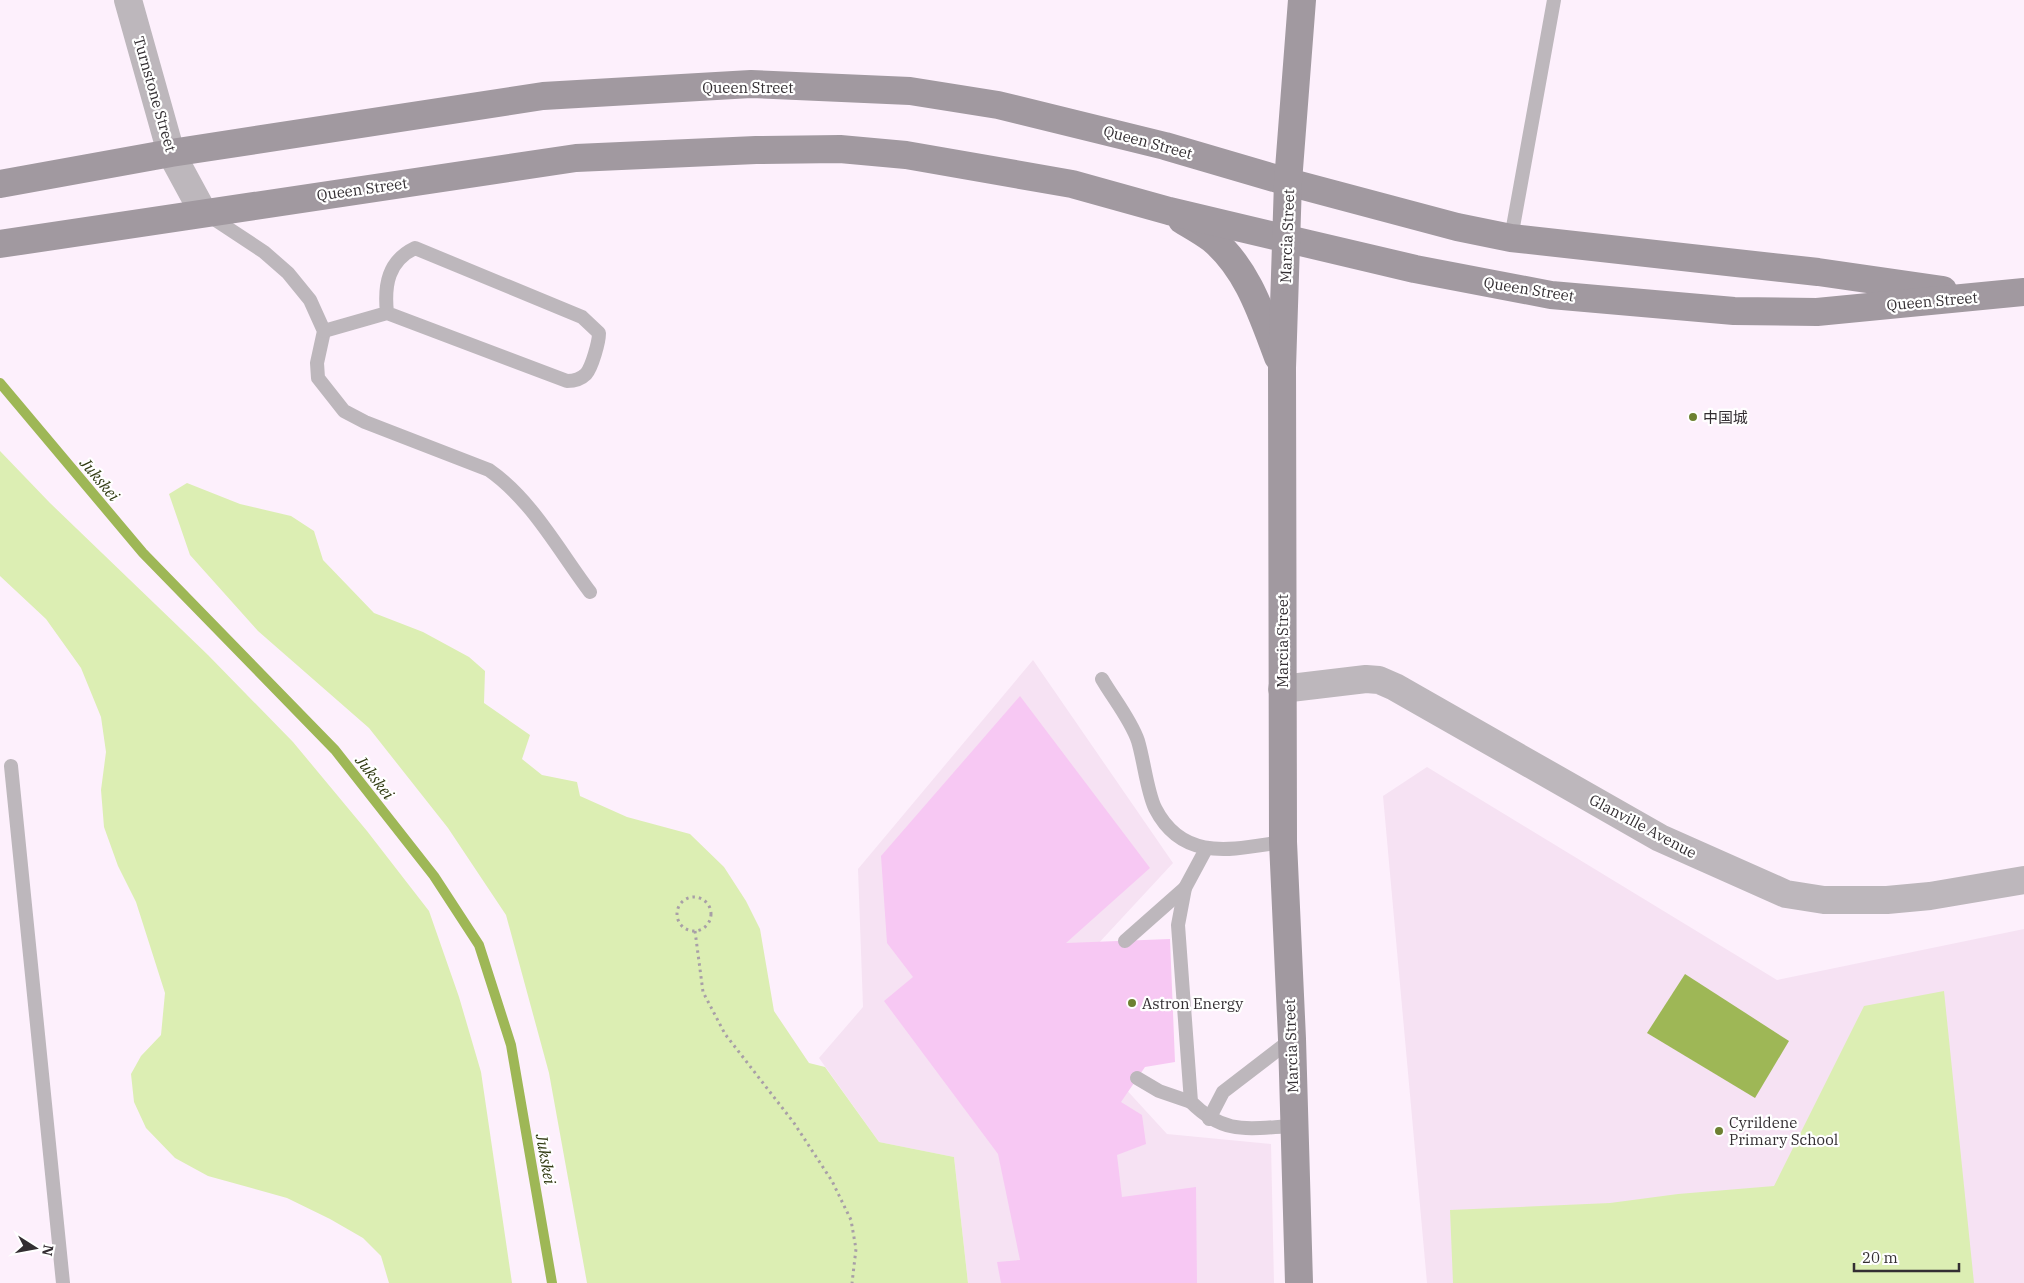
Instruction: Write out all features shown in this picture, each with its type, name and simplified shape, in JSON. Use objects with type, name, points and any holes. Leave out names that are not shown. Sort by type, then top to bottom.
[{"type":"main road","name":"Marcia Street","points":[[1299,1283],[1292,1038],[1283,842],[1282,368],[1288,182],[1302,0]]},
{"type":"main road","name":"Queen Street","points":[[5,183],[171,154],[543,96],[751,84],[910,91],[998,104],[1156,144],[1288,182],[1457,227],[1511,238],[1818,272],[1989,296]]},
{"type":"main road","name":"Queen Street","points":[[9,243],[203,212],[576,158],[756,150],[840,149],[906,155],[1072,184],[1169,211],[1415,269],[1551,295],[1734,311],[1817,312],[1989,296]]},
{"type":"main road","points":[[1169,211],[1212,240],[1235,264],[1251,289],[1282,368]]},
{"type":"main road","points":[[1989,296],[2024,292]]},
{"type":"street","name":"Turnstone Street","points":[[128,0],[171,154],[203,212]]},
{"type":"street","name":"Glanville Avenue","points":[[1282,689],[1366,679],[1378,680],[1395,687],[1660,838],[1786,894],[1824,900],[1886,900],[1930,896],[2024,880]]},
{"type":"lane","points":[[1511,238],[1554,0]]},
{"type":"lane","points":[[203,212],[264,252],[288,274],[310,300],[324,331],[317,363],[318,378],[344,410],[365,422],[489,470],[501,478],[526,504],[590,592]]},
{"type":"lane","points":[[324,331],[387,314],[568,381],[575,380],[586,374],[599,342],[599,333],[582,317],[415,248],[403,254],[390,270],[384,291],[387,314]]},
{"type":"lane","points":[[1102,679],[1137,739],[1155,806],[1166,824],[1178,837],[1206,849],[1230,849],[1283,842]]},
{"type":"lane","points":[[11,766],[63,1283]]},
{"type":"lane","points":[[1191,1102],[1178,925],[1185,888],[1206,849]]},
{"type":"lane","points":[[1125,941],[1185,888]]},
{"type":"lane","points":[[1210,1119],[1222,1092],[1292,1038]]},
{"type":"lane","points":[[1137,1078],[1159,1091],[1191,1102],[1210,1119],[1225,1126],[1241,1128],[1294,1126]]},
{"type":"path","points":[[694,897],[705,901],[710,911],[709,922],[705,927],[695,931],[681,924],[677,914],[684,900],[694,897]]},
{"type":"path","points":[[695,931],[703,992],[725,1034],[794,1123],[832,1181],[852,1220],[856,1249],[852,1283]]},
{"type":"shaded area","points":[[0,451],[50,503],[208,655],[293,742],[367,831],[429,911],[459,997],[481,1072],[512,1283],[389,1283],[381,1256],[363,1238],[287,1198],[208,1176],[175,1158],[146,1128],[134,1102],[131,1074],[141,1056],[161,1035],[165,993],[136,902],[118,866],[104,827],[101,790],[106,752],[101,717],[81,668],[46,619],[0,576]]},
{"type":"shaded area","points":[[187,483],[240,504],[291,516],[314,531],[323,560],[374,613],[423,632],[469,657],[485,671],[484,703],[530,735],[522,759],[542,775],[577,782],[580,796],[627,817],[690,834],[724,867],[746,901],[760,929],[774,1011],[809,1063],[825,1067],[879,1142],[954,1157],[968,1283],[587,1283],[549,1073],[506,915],[448,828],[369,728],[258,631],[190,555],[169,494]]},
{"type":"shaded area","points":[[1033,660],[1173,863],[1045,1001],[1167,1134],[1271,1144],[1274,1283],[968,1283],[954,1157],[879,1142],[819,1058],[863,1007],[858,869]]},
{"type":"shaded area","name":"Cyrildene Primary School","points":[[1427,767],[1777,980],[2024,929],[2024,1283],[1427,1283],[1383,796]]},
{"type":"shaded area","points":[[1685,974],[1789,1041],[1755,1098],[1647,1033]]},
{"type":"shaded area","points":[[1944,991],[1974,1283],[1453,1283],[1450,1210],[1610,1203],[1678,1194],[1774,1186],[1864,1006]]},
{"type":"building","points":[[1020,696],[1150,868],[1066,943],[1170,939],[1175,1062],[1145,1067],[1121,1102],[1142,1115],[1146,1144],[1117,1155],[1122,1197],[1196,1187],[1197,1283],[1001,1283],[997,1262],[1020,1260],[998,1154],[884,1001],[913,977],[887,943],[881,856]]},
{"type":"waterway","name":"Jukskei","points":[[0,383],[143,553],[335,750],[434,876],[479,945],[511,1045],[552,1283]]},
{"type":"place","name":"中国城","points":[[1693,417]]},
{"type":"place","name":"Astron Energy","points":[[1132,1003]]},
{"type":"place","name":"Cyrildene Primary School","points":[[1719,1131]]}]
